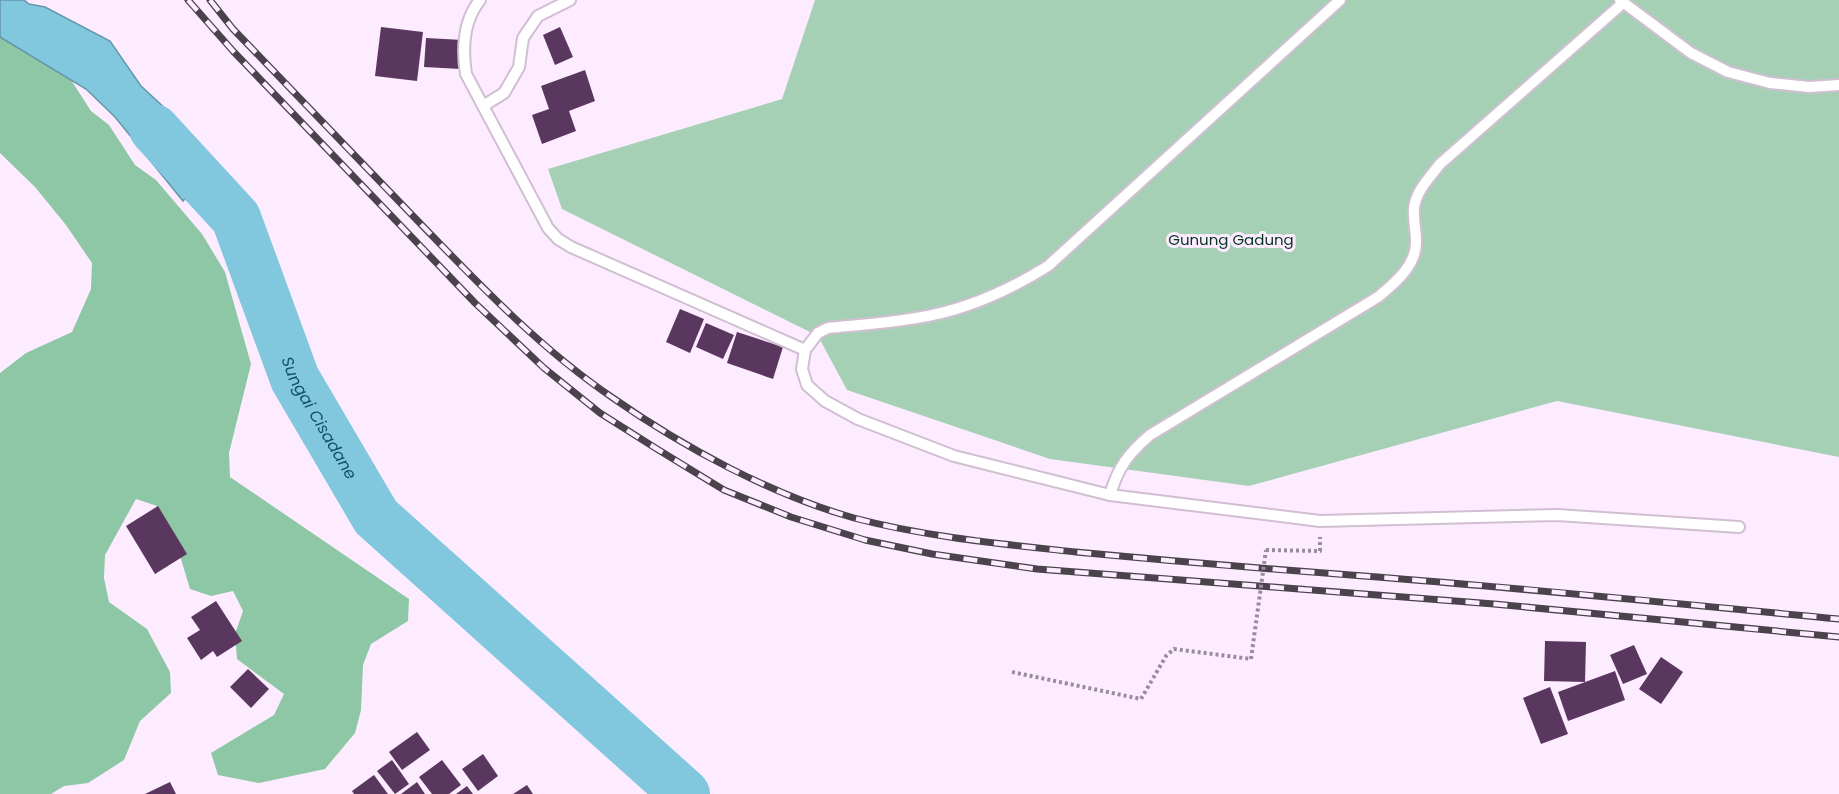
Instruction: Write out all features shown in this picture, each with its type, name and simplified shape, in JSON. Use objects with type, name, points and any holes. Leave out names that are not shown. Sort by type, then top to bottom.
[{"type":"lane","points":[[480,0],[466,27],[462,51],[466,74],[548,228],[558,239],[571,247],[805,350]]},
{"type":"lane","points":[[483,106],[504,93],[519,67],[523,38],[538,16],[570,0]]},
{"type":"lane","points":[[1340,0],[1048,266],[1014,286],[951,310],[917,318],[828,328],[818,333],[805,350],[802,369],[807,385],[825,401],[858,419],[954,456],[1110,495],[1320,521],[1557,515],[1738,527]]},
{"type":"lane","points":[[1110,495],[1123,462],[1150,435],[1378,297],[1394,285],[1412,260],[1417,244],[1414,209],[1427,180],[1440,164],[1622,1],[1691,53],[1728,72],[1770,83],[1809,87],[1839,85]]},
{"type":"path","points":[[1012,672],[1141,699],[1166,656],[1174,649],[1251,659],[1266,550],[1320,551],[1320,521]]},
{"type":"green space","name":"Gunung Gadung","points":[[815,0],[1839,0],[1839,457],[1557,401],[1249,486],[1050,459],[847,390],[818,336],[562,209],[548,169],[782,99]]},
{"type":"green space","points":[[0,24],[62,66],[91,111],[109,125],[135,165],[156,180],[202,234],[225,272],[251,364],[229,453],[230,477],[409,599],[408,621],[371,644],[363,665],[361,710],[355,733],[325,769],[259,783],[218,775],[211,753],[274,715],[284,694],[237,659],[235,634],[243,611],[233,591],[211,596],[190,589],[177,546],[157,506],[136,499],[105,555],[104,578],[109,602],[147,629],[170,672],[171,693],[140,721],[124,760],[88,783],[64,786],[51,794],[0,794],[0,373],[26,353],[72,332],[91,289],[92,263],[66,225],[35,187],[0,153]]},
{"type":"water","points":[[0,0],[24,0],[29,4],[45,7],[110,41],[141,86],[168,111],[200,154],[214,165],[183,201],[115,117],[86,89],[0,37]]},
{"type":"building","points":[[381,27],[423,32],[417,81],[375,76]]},
{"type":"building","points":[[560,27],[573,57],[555,65],[543,35]]},
{"type":"building","points":[[426,38],[463,40],[461,69],[424,67]]},
{"type":"building","points":[[585,70],[595,101],[569,111],[576,131],[542,144],[532,115],[549,109],[541,86]]},
{"type":"building","points":[[680,309],[704,319],[690,353],[666,342]]},
{"type":"building","points":[[706,323],[734,335],[723,359],[696,347]]},
{"type":"building","points":[[737,332],[783,347],[773,379],[727,363]]},
{"type":"building","points":[[158,506],[187,554],[155,574],[126,526]]},
{"type":"building","points":[[216,601],[242,641],[217,657],[213,651],[201,660],[187,638],[200,630],[191,617]]},
{"type":"building","points":[[1545,641],[1586,642],[1585,682],[1544,681]]},
{"type":"building","points":[[1634,645],[1647,674],[1623,684],[1610,655]]},
{"type":"building","points":[[1661,657],[1683,672],[1661,704],[1639,689]]},
{"type":"building","points":[[248,669],[269,689],[251,708],[230,687]]},
{"type":"building","points":[[1615,671],[1625,700],[1568,721],[1558,692]]},
{"type":"building","points":[[1550,687],[1568,734],[1541,744],[1523,698]]},
{"type":"building","points":[[417,732],[430,750],[402,770],[389,752]]},
{"type":"building","points":[[483,754],[498,776],[478,791],[462,769]]},
{"type":"building","points":[[392,760],[409,784],[395,794],[377,771]]},
{"type":"building","points":[[442,760],[461,785],[449,794],[432,794],[419,777]]},
{"type":"building","points":[[374,775],[388,794],[354,794],[352,791]]},
{"type":"building","points":[[170,782],[176,794],[145,794]]},
{"type":"building","points":[[417,782],[425,794],[401,794]]},
{"type":"building","points":[[527,785],[533,794],[513,794]]},
{"type":"building","points":[[467,786],[473,794],[456,794]]},
{"type":"waterway","name":"Sungai Cisadane","points":[[154,129],[236,218],[295,379],[376,517],[685,794]]},
{"type":"railway","points":[[188,0],[233,51],[475,303],[544,368],[600,413],[724,490],[791,517],[865,540],[932,554],[1037,569],[1494,604],[1839,637]]},
{"type":"railway","points":[[210,0],[233,29],[461,266],[559,357],[613,398],[698,451],[760,483],[823,508],[881,525],[992,543],[1839,619]]}]
